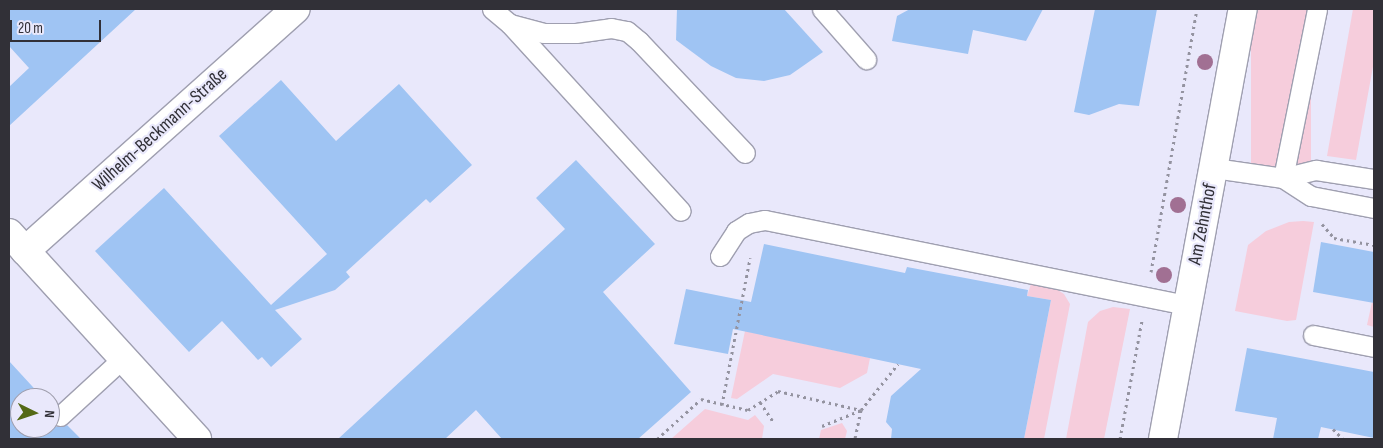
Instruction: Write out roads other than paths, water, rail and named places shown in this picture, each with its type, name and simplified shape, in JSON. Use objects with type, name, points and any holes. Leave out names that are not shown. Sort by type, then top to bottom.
[{"type":"street","name":"Wilhelm-Beckmann-Straße","points":[[197,439],[17,242],[296,9]]},
{"type":"street","name":"Am Zehnthof","points":[[1163,439],[1243,9]]},
{"type":"lane","points":[[492,9],[510,24],[682,211]]},
{"type":"lane","points":[[822,9],[866,60]]},
{"type":"lane","points":[[1283,178],[1317,9]]},
{"type":"lane","points":[[510,24],[543,33],[576,33],[611,28],[627,31],[639,41],[745,153]]},
{"type":"lane","points":[[1214,168],[1283,178],[1316,170],[1374,179]]},
{"type":"lane","points":[[1283,178],[1310,196],[1374,208]]},
{"type":"lane","points":[[720,256],[736,231],[749,223],[766,220],[1188,306]]},
{"type":"lane","points":[[1314,335],[1374,347]]},
{"type":"lane","points":[[60,416],[123,358]]}]
